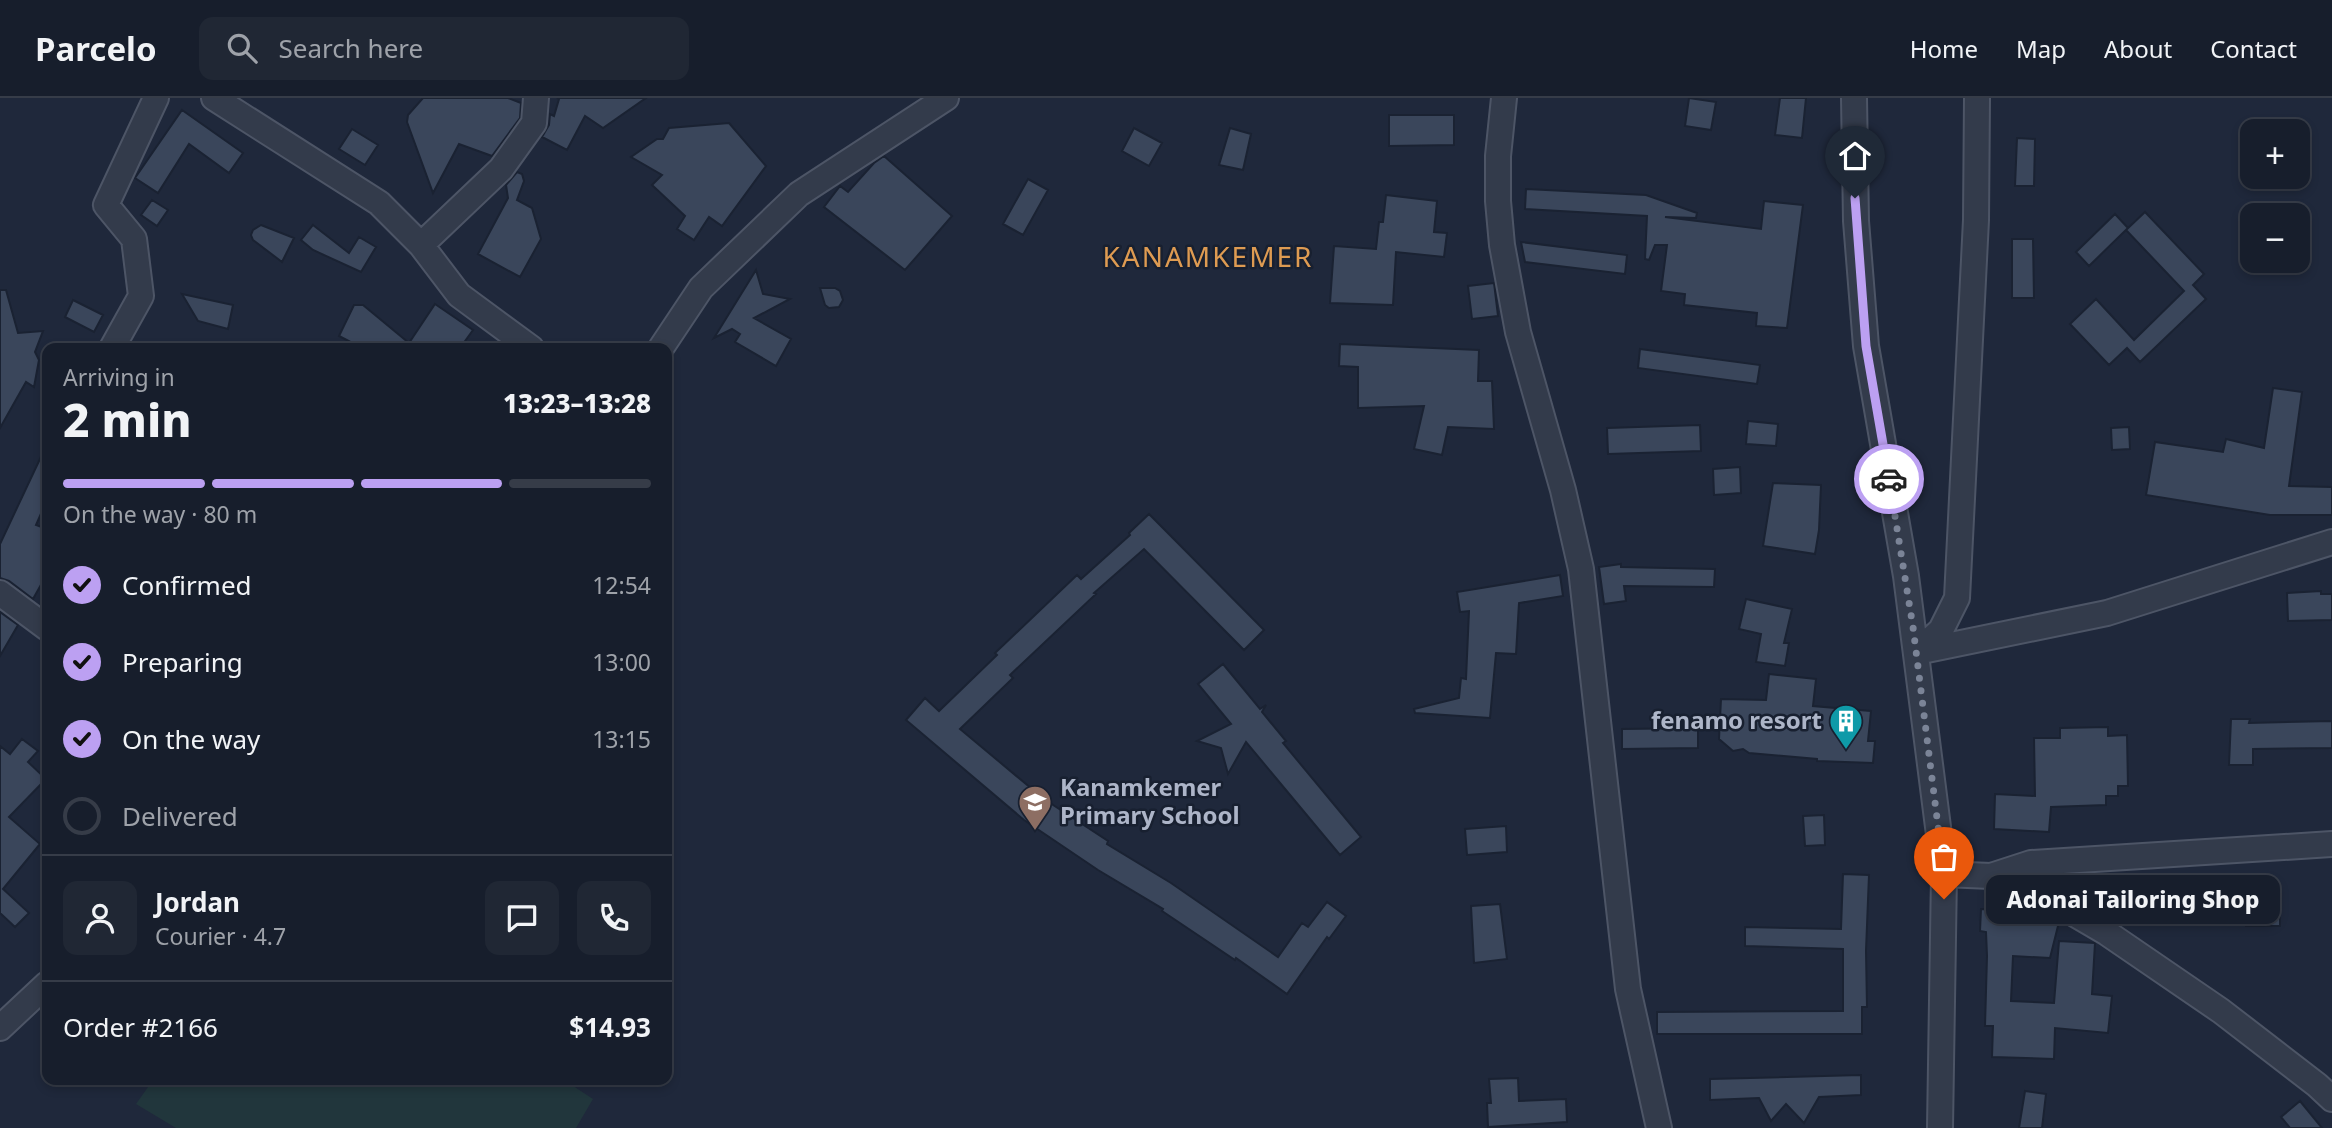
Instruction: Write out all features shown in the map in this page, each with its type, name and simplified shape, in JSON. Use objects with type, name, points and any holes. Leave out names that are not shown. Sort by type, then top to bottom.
[{"type":"street","points":[[115,343],[141,296],[134,239],[106,205],[156,98]]},
{"type":"street","points":[[214,98],[379,203],[421,245],[459,295],[524,343]]},
{"type":"street","points":[[421,245],[501,169],[534,123],[536,98]]},
{"type":"street","points":[[664,343],[701,288],[799,194],[946,98]]},
{"type":"street","points":[[1504,98],[1498,201],[1502,246],[1518,332],[1563,490],[1581,569],[1628,989],[1659,1128]]},
{"type":"street","points":[[1854,98],[1856,221],[1866,346],[1906,576],[1944,874],[1940,1128]]},
{"type":"street","points":[[1917,652],[1941,630],[1957,598],[1976,220],[1977,98]]},
{"type":"street","points":[[1917,652],[2107,613],[2332,542]]},
{"type":"street","points":[[0,593],[42,624]]},
{"type":"street","points":[[1991,876],[2031,863],[2332,844]]},
{"type":"street","points":[[1944,874],[1991,876],[2054,902],[2107,933],[2221,1011],[2332,1099]]},
{"type":"street","points":[[0,1028],[42,989]]},
{"type":"green space","points":[[149,1085],[572,1085],[593,1099],[576,1128],[176,1128],[136,1104]]},
{"type":"building","points":[[423,98],[508,98],[521,103],[520,118],[492,156],[459,144],[433,193],[407,122],[408,115]]},
{"type":"building","points":[[557,98],[646,98],[603,128],[585,116],[567,150],[542,137],[549,125],[550,114],[554,116],[559,99]]},
{"type":"building","points":[[1689,98],[1716,102],[1711,130],[1685,126]]},
{"type":"building","points":[[1780,98],[1806,98],[1802,138],[1775,135]]},
{"type":"building","points":[[182,110],[243,153],[229,173],[189,144],[158,193],[135,178]]},
{"type":"building","points":[[1389,115],[1454,115],[1454,145],[1389,146]]},
{"type":"building","points":[[729,123],[766,166],[722,226],[709,217],[694,240],[677,229],[685,216],[652,185],[662,175],[631,157],[657,139],[663,139],[669,128]]},
{"type":"building","points":[[1134,128],[1162,143],[1149,166],[1122,151]]},
{"type":"building","points":[[1230,128],[1251,134],[1243,170],[1219,165]]},
{"type":"building","points":[[352,129],[378,145],[365,165],[339,149]]},
{"type":"building","points":[[2017,138],[2035,139],[2034,186],[2015,186]]},
{"type":"building","points":[[884,156],[952,216],[905,270],[824,207],[840,186],[848,192],[874,163]]},
{"type":"building","points":[[517,172],[522,174],[524,181],[517,200],[532,208],[541,239],[520,277],[478,254],[508,198],[506,185]]},
{"type":"building","points":[[1028,179],[1048,190],[1023,235],[1003,224]]},
{"type":"building","points":[[1526,189],[1646,195],[1697,213],[1696,218],[1665,217],[1761,229],[1764,201],[1803,205],[1787,328],[1756,326],[1757,313],[1684,305],[1685,294],[1661,291],[1667,245],[1655,245],[1649,260],[1645,259],[1647,216],[1525,209]]},
{"type":"building","points":[[1386,195],[1437,201],[1434,232],[1447,233],[1444,257],[1396,252],[1393,305],[1330,303],[1334,246],[1376,249]]},
{"type":"building","points":[[152,200],[168,210],[157,226],[141,215]]},
{"type":"building","points":[[2145,212],[2204,274],[2193,285],[2206,299],[2140,362],[2127,348],[2109,365],[2070,324],[2096,299],[2134,340],[2184,291],[2126,230]]},
{"type":"building","points":[[2115,214],[2128,228],[2089,266],[2076,252]]},
{"type":"building","points":[[261,225],[294,238],[282,262],[253,240],[253,230]]},
{"type":"building","points":[[313,225],[349,253],[359,237],[376,247],[361,272],[313,250],[301,240]]},
{"type":"building","points":[[2012,239],[2033,239],[2034,298],[2012,298]]},
{"type":"building","points":[[1521,242],[1627,255],[1625,274],[1525,262]]},
{"type":"building","points":[[756,270],[763,294],[790,299],[754,318],[791,339],[776,366],[735,342],[740,334],[732,329],[714,338]]},
{"type":"building","points":[[1494,283],[1498,316],[1472,319],[1468,286]]},
{"type":"building","points":[[820,288],[835,288],[840,291],[843,300],[839,307],[829,308],[825,305]]},
{"type":"building","points":[[0,290],[6,290],[18,333],[43,331],[35,352],[39,360],[34,387],[26,382],[0,428]]},
{"type":"building","points":[[182,294],[233,305],[228,329],[198,321]]},
{"type":"building","points":[[73,300],[103,315],[94,332],[65,317]]},
{"type":"building","points":[[435,304],[473,330],[464,343],[409,343]]},
{"type":"building","points":[[354,305],[363,305],[409,343],[352,343],[339,336]]},
{"type":"building","points":[[1340,344],[1479,350],[1478,381],[1492,381],[1494,429],[1448,427],[1442,455],[1414,449],[1424,406],[1358,408],[1358,367],[1339,366]]},
{"type":"building","points":[[1640,349],[1760,365],[1757,384],[1638,368]]},
{"type":"building","points":[[2273,388],[2302,392],[2289,486],[2332,487],[2332,515],[2270,515],[2146,495],[2155,442],[2223,452],[2226,439],[2264,448]]},
{"type":"building","points":[[1748,421],[1778,424],[1776,446],[1746,444]]},
{"type":"building","points":[[1700,425],[1701,451],[1608,454],[1607,428]]},
{"type":"building","points":[[2129,427],[2130,449],[2112,450],[2111,428]]},
{"type":"building","points":[[42,455],[42,511],[36,525],[42,527],[42,583],[33,599],[9,581],[0,578],[0,544]]},
{"type":"building","points":[[1740,467],[1741,493],[1714,495],[1713,469]]},
{"type":"building","points":[[1773,483],[1821,485],[1815,554],[1763,546]]},
{"type":"building","points":[[1149,514],[1264,630],[1244,650],[1144,549],[1094,593],[1096,594],[1010,675],[1013,678],[960,729],[1044,799],[1278,957],[1302,923],[1308,927],[1327,902],[1346,916],[1329,939],[1327,937],[1287,994],[1162,911],[1163,909],[1098,870],[1024,820],[906,720],[925,698],[939,711],[1077,575],[1081,579]]},
{"type":"building","points":[[1621,564],[1621,567],[1715,569],[1714,587],[1624,586],[1626,601],[1604,604],[1599,567]]},
{"type":"building","points":[[1560,575],[1563,596],[1519,603],[1516,654],[1496,653],[1490,718],[1415,713],[1414,709],[1459,698],[1461,678],[1466,679],[1469,611],[1460,612],[1457,592]]},
{"type":"building","points":[[2321,591],[2321,594],[2332,594],[2332,620],[2288,621],[2287,593]]},
{"type":"building","points":[[1746,599],[1792,609],[1784,643],[1789,643],[1785,666],[1756,662],[1761,634],[1739,629]]},
{"type":"building","points":[[0,612],[18,625],[0,656]]},
{"type":"building","points":[[1223,664],[1260,709],[1266,705],[1262,712],[1286,741],[1283,743],[1361,837],[1340,855],[1246,742],[1228,774],[1221,748],[1197,741],[1231,724],[1198,684]]},
{"type":"building","points":[[1769,674],[1816,679],[1813,706],[1871,711],[1868,741],[1875,741],[1873,763],[1817,761],[1749,753],[1743,749],[1733,751],[1719,739],[1721,699],[1766,700]]},
{"type":"building","points":[[2231,719],[2250,719],[2249,723],[2332,721],[2332,748],[2253,749],[2253,765],[2229,765]]},
{"type":"building","points":[[2108,727],[2108,736],[2127,735],[2128,786],[2118,786],[2118,796],[2106,796],[2106,805],[2051,807],[2049,832],[1994,829],[1995,794],[2035,796],[2034,738],[2060,738],[2060,728]]},
{"type":"building","points":[[1698,728],[1698,748],[1622,749],[1622,729]]},
{"type":"building","points":[[22,739],[38,751],[28,762],[42,775],[42,783],[9,817],[40,844],[3,889],[29,913],[15,927],[0,913],[0,746],[10,754]]},
{"type":"building","points":[[1824,815],[1825,845],[1805,846],[1803,816]]},
{"type":"building","points":[[1506,826],[1507,852],[1467,855],[1465,829]]},
{"type":"building","points":[[1843,874],[1869,875],[1867,1007],[1862,1007],[1862,1034],[1657,1034],[1657,1012],[1843,1011],[1843,949],[1745,946],[1745,927],[1841,929]]},
{"type":"building","points":[[2246,892],[2280,892],[2280,926],[2246,926]]},
{"type":"building","points":[[1500,904],[1507,959],[1474,963],[1471,906]]},
{"type":"building","points":[[1981,909],[2020,910],[2051,917],[2059,922],[2050,958],[2013,956],[2011,1001],[2054,1003],[2059,941],[2095,943],[2092,994],[2112,996],[2108,1033],[2055,1028],[2054,1059],[1992,1057],[1993,1026],[1985,1026],[1987,956],[1986,932],[1980,931]]},
{"type":"building","points":[[1861,1075],[1861,1095],[1819,1097],[1804,1123],[1786,1104],[1771,1121],[1759,1098],[1710,1100],[1710,1079]]},
{"type":"building","points":[[1518,1078],[1519,1101],[1566,1099],[1567,1122],[1488,1127],[1487,1103],[1491,1103],[1489,1079]]},
{"type":"building","points":[[2025,1091],[2046,1094],[2042,1128],[2019,1128]]},
{"type":"building","points":[[2300,1101],[2322,1128],[2290,1128],[2281,1117]]},
{"type":"way so far","points":[[1889,479],[1917,652],[1944,874],[1944,899]]},
{"type":"place","name":"fenamo resort","points":[[1846,751]]},
{"type":"place","name":"Kanamkemer Primary School","points":[[1035,832]]},
{"type":"place","name":"Adonai Tailoring Shop","points":[[1944,899]]},
{"type":"district","name":"KANAMKEMER","points":[[1208,257]]},
{"type":"route","points":[[1855,198],[1861,306],[1889,479]]}]
